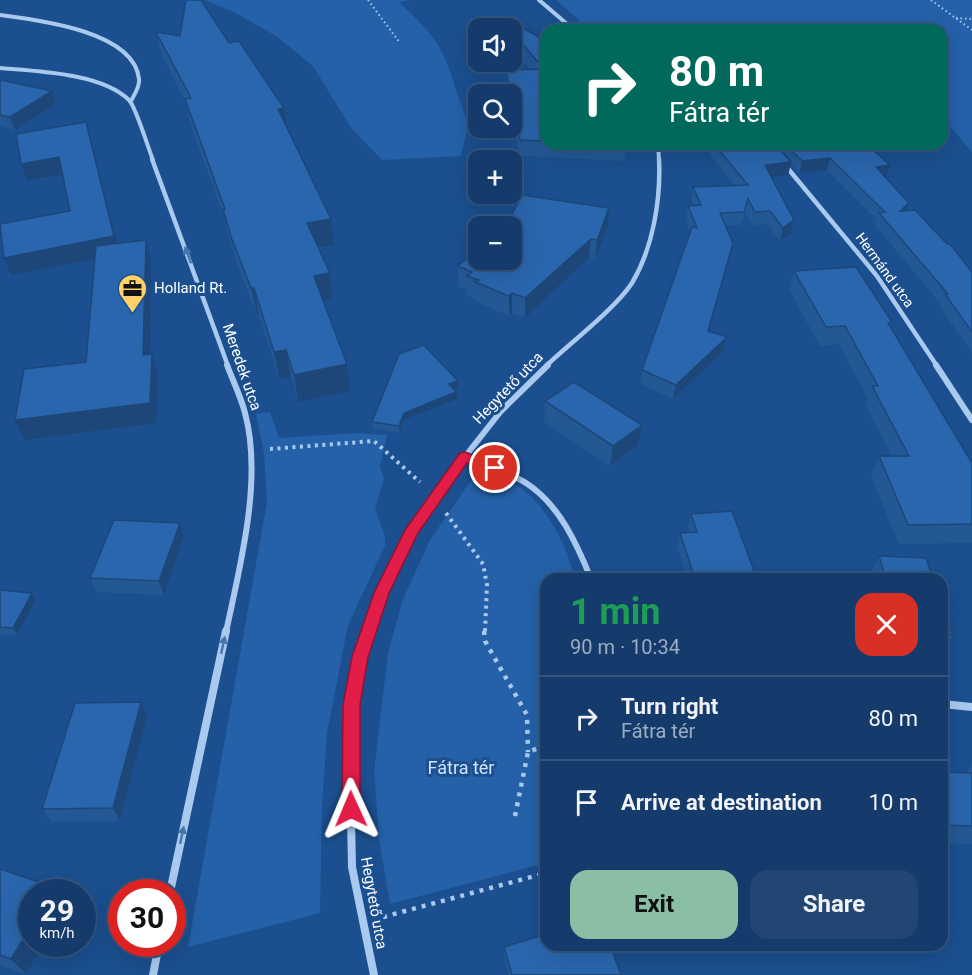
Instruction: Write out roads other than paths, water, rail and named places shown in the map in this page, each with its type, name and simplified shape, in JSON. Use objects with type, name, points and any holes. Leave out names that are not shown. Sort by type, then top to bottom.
[{"type":"street","points":[[540,0],[567,24]]},
{"type":"street","points":[[0,15],[71,27],[109,43],[134,63],[140,82],[131,101],[119,91],[97,84],[0,68]]},
{"type":"street","name":"Meredek utca","points":[[131,101],[245,413],[251,450],[247,532],[173,879]]},
{"type":"street","name":"Hegytető utca","points":[[374,975],[352,867],[350,770],[352,705],[360,657],[382,593],[412,530],[435,496],[501,411],[603,314],[631,284],[645,255],[657,207],[660,180],[658,150]]},
{"type":"street","name":"Hermánd utca","points":[[780,159],[877,276],[972,420]]},
{"type":"street","points":[[465,457],[510,474],[530,485],[550,505],[579,547],[589,573]]},
{"type":"street","points":[[948,704],[972,706]]},
{"type":"street","points":[[153,975],[156,957]]},
{"type":"place","name":"Holland Rt.","points":[[133,314]]},
{"type":"park label","name":"Fátra tér","points":[[461,768]]}]
